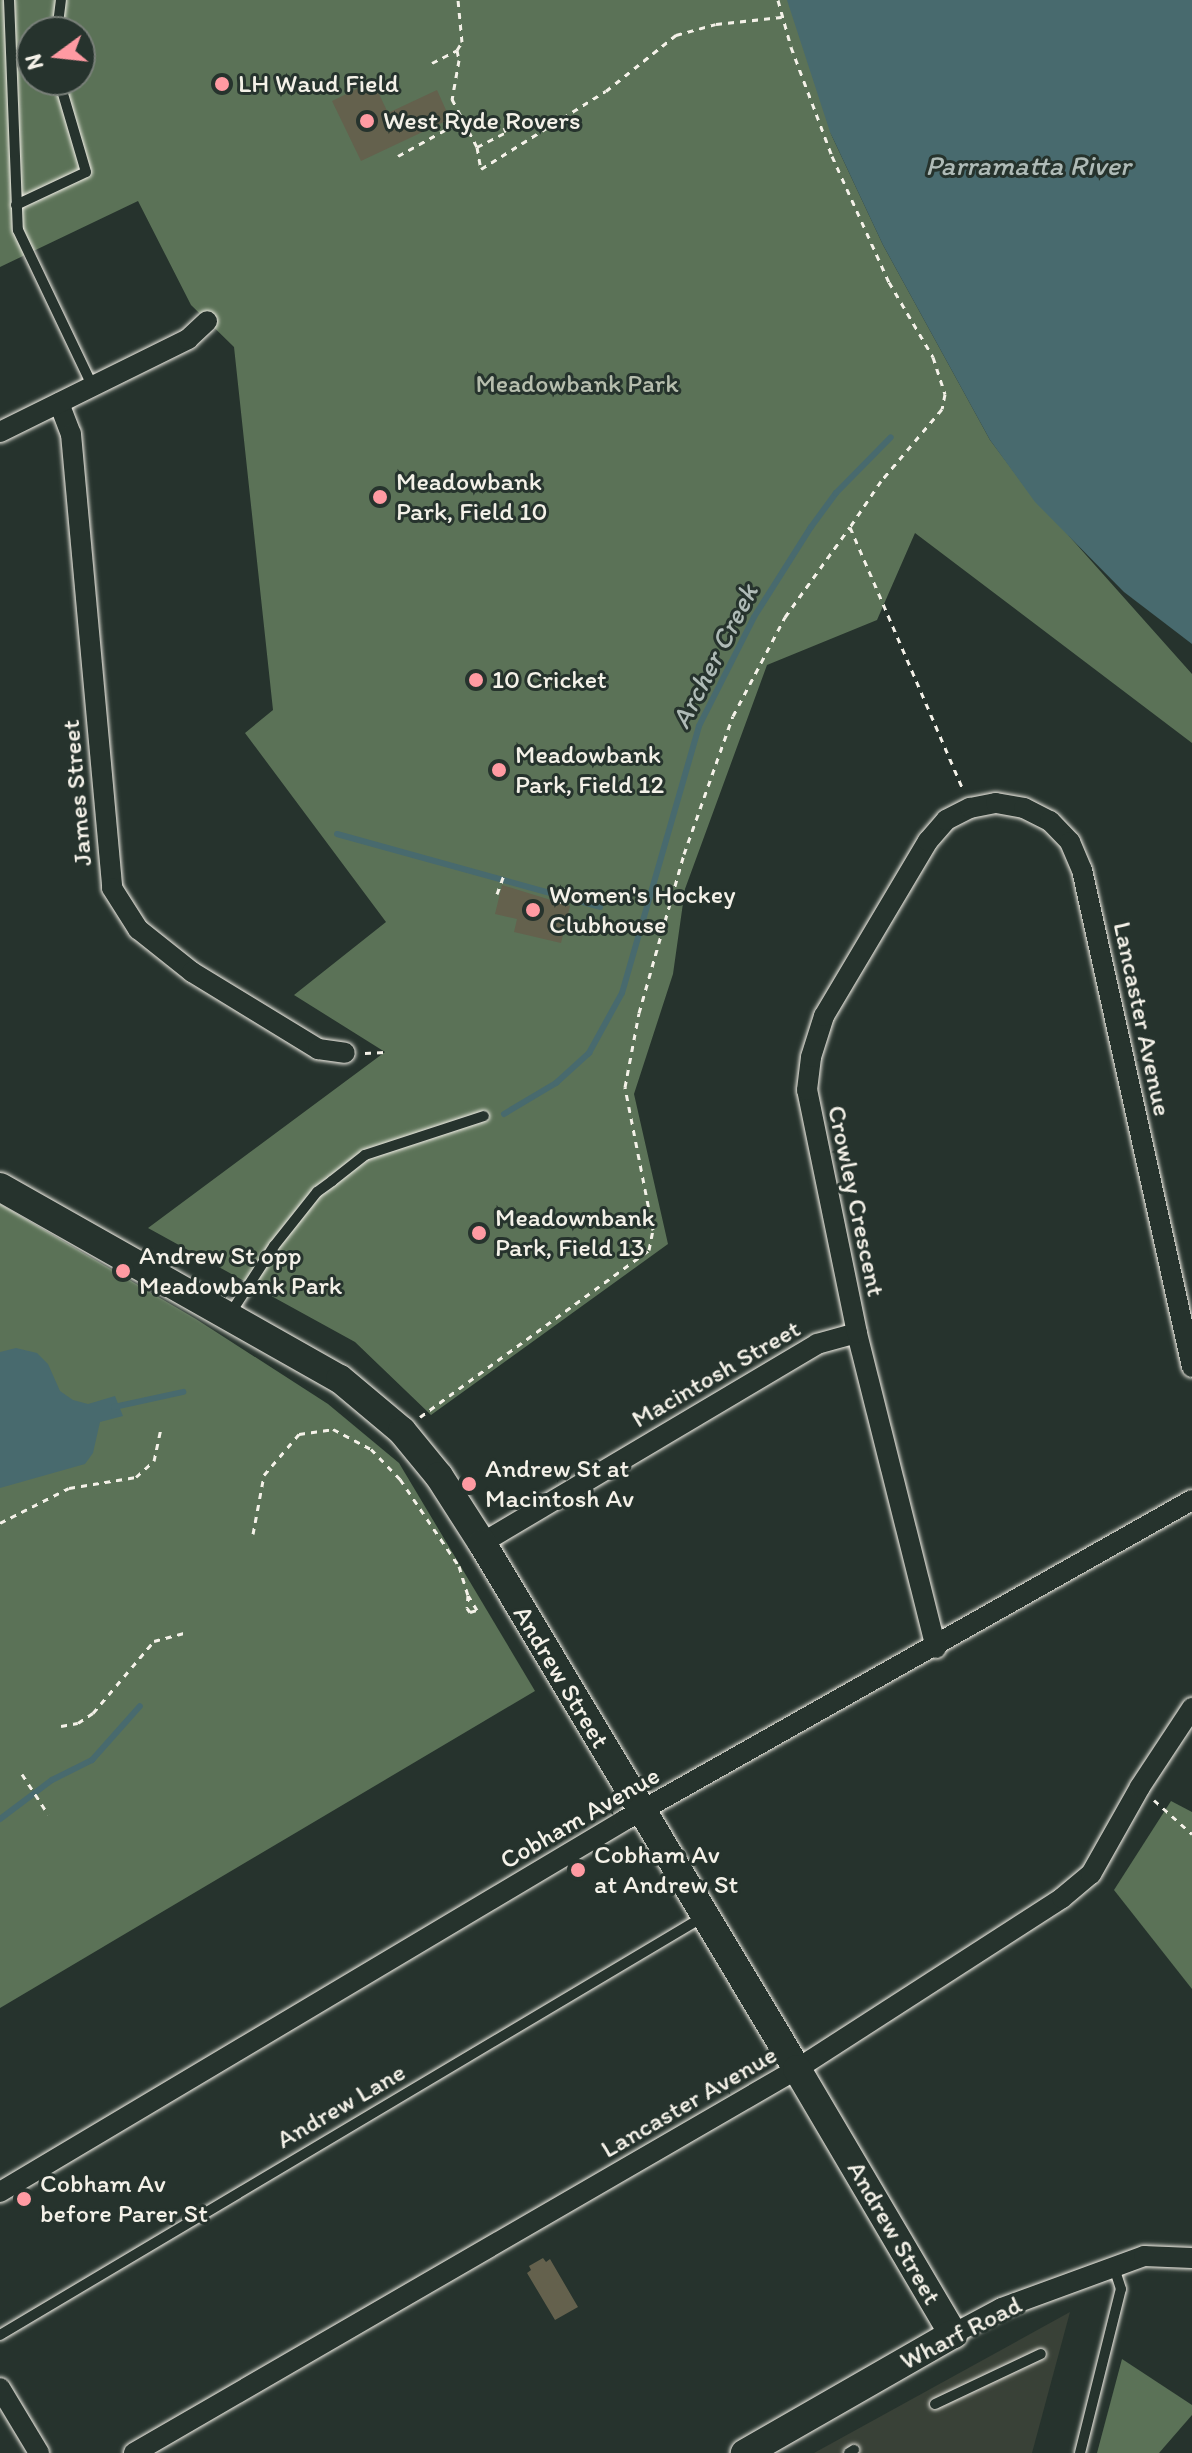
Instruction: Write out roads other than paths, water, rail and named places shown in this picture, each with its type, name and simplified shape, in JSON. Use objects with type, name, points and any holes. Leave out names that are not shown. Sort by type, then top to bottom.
[{"type":"main road","name":"Andrew Street","points":[[0,1187],[230,1314],[340,1379],[402,1431],[439,1476],[482,1543],[953,2334]]},
{"type":"main road","name":"Wharf Road","points":[[745,2453],[953,2334]]},
{"type":"street","points":[[0,432],[188,339],[207,321]]},
{"type":"street","name":"James Street","points":[[59,403],[71,434],[112,888],[138,929],[192,972],[318,1049],[345,1053]]},
{"type":"street","name":"Lancaster Avenue","points":[[970,808],[996,803],[1024,808],[1050,821],[1070,842],[1082,870],[1192,1367]]},
{"type":"street","name":"Crowley Crescent","points":[[936,1648],[857,1333],[807,1090],[811,1057],[824,1016],[928,841],[946,820],[970,808]]},
{"type":"street","name":"Macintosh Street","points":[[482,1543],[817,1344],[857,1333]]},
{"type":"street","name":"Cobham Avenue","points":[[0,2192],[641,1812],[936,1648],[1192,1500]]},
{"type":"street","name":"Lancaster Avenue","points":[[134,2453],[797,2069],[1081,1882],[1091,1874],[1140,1787],[1192,1708]]},
{"type":"street","name":"Wharf Road","points":[[953,2334],[1002,2308],[1113,2265],[1144,2256],[1192,2258]]},
{"type":"street","points":[[0,2388],[39,2453]]},
{"type":"lane","points":[[9,0],[18,230],[92,385]]},
{"type":"lane","points":[[16,205],[86,172],[64,96]]},
{"type":"lane","points":[[230,1314],[274,1246],[317,1192],[365,1155],[484,1116]]},
{"type":"lane","name":"Andrew Lane","points":[[0,2335],[704,1916]]},
{"type":"lane","points":[[1080,2453],[1121,2289],[1113,2265]]},
{"type":"lane","points":[[935,2404],[1041,2354]]},
{"type":"water","name":"Parramatta River","points":[[787,0],[1192,0],[1192,644],[1124,592],[1035,502],[990,440],[883,245],[830,132]]},
{"type":"water","points":[[16,1348],[37,1353],[48,1364],[60,1391],[73,1400],[88,1404],[115,1396],[123,1416],[100,1422],[93,1453],[85,1464],[0,1488],[0,1352]]},
{"type":"waterway","name":"Archer Creek","points":[[504,1114],[556,1083],[589,1053],[622,993],[699,726],[754,617],[811,527],[836,493],[891,437]]},
{"type":"waterway","points":[[337,834],[600,907]]},
{"type":"waterway","name":"Archer Creek","points":[[114,1407],[183,1392]]},
{"type":"waterway","points":[[0,1819],[52,1780],[92,1760],[140,1706]]},
{"type":"place","name":"LH Waud Field","points":[[222,84]]},
{"type":"place","name":"West Ryde Rovers","points":[[367,121]]},
{"type":"place","name":"Meadowbank Park, Field 10","points":[[380,497]]},
{"type":"place","name":"10 Cricket","points":[[476,680]]},
{"type":"place","name":"Meadowbank Park, Field 12","points":[[499,770]]},
{"type":"place","name":"Women's Hockey Clubhouse","points":[[533,910]]},
{"type":"place","name":"Meadownbank Park, Field 13","points":[[479,1233]]},
{"type":"place","name":"Andrew St opp Meadowbank Park","points":[[123,1271]]},
{"type":"place","name":"Andrew St at Macintosh Av","points":[[469,1484]]},
{"type":"place","name":"Cobham Av at Andrew St","points":[[578,1870]]},
{"type":"place","name":"Cobham Av before Parer St","points":[[24,2199]]},
{"type":"park label","name":"Meadowbank Park","points":[[577,384]]}]
